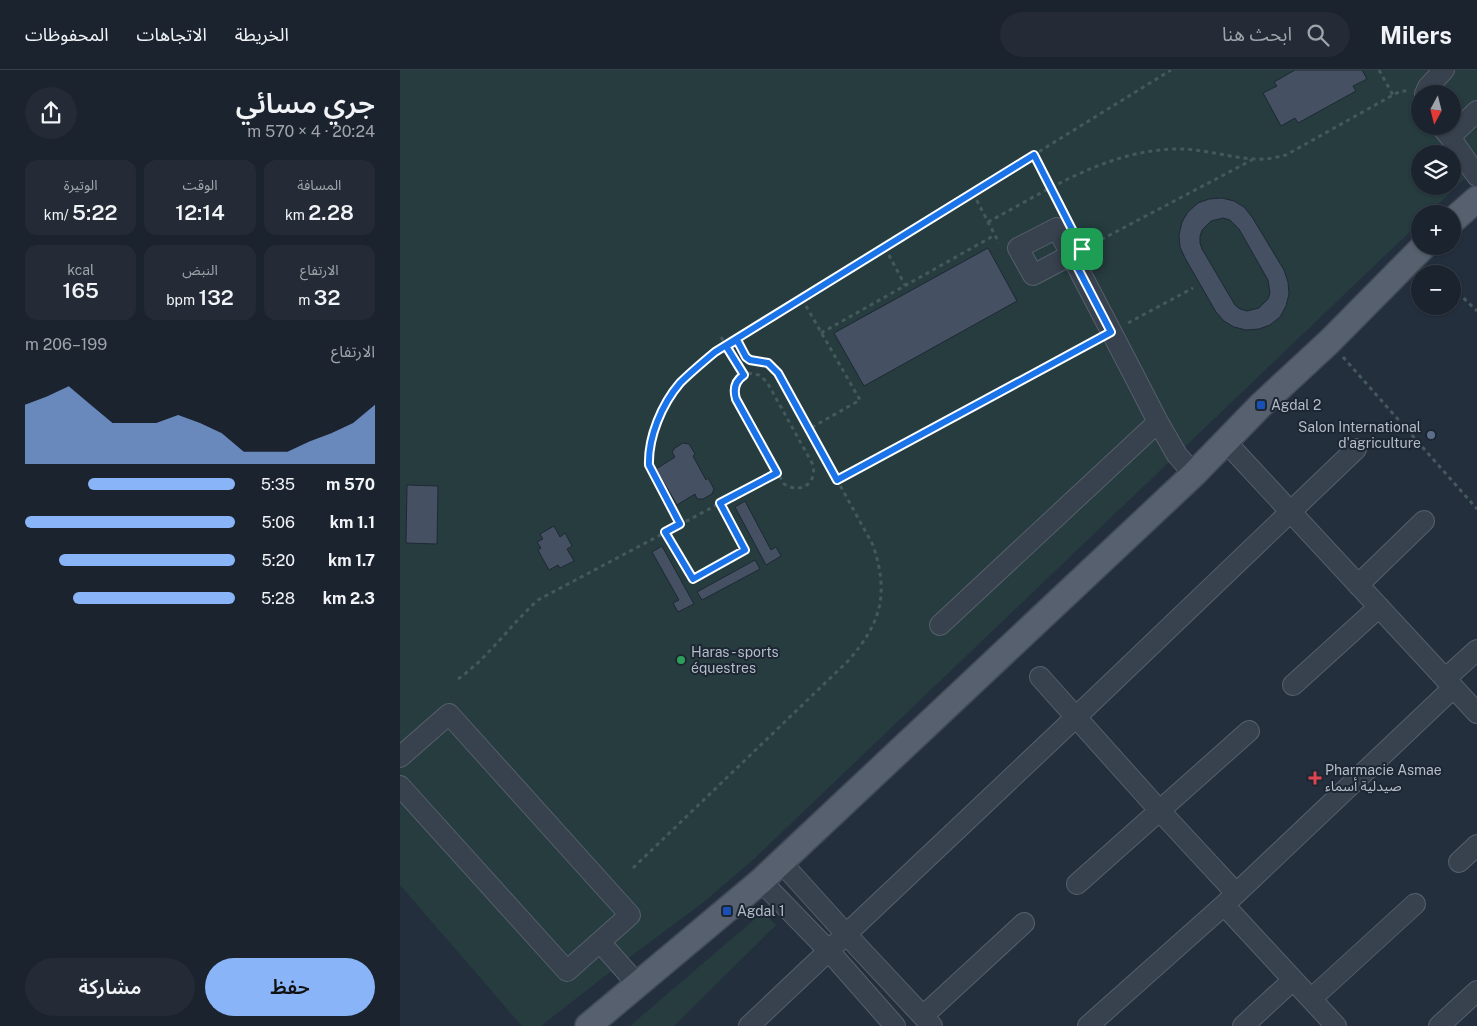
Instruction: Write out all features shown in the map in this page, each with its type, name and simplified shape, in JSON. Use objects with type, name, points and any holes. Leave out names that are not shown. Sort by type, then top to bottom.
[{"type":"main road","points":[[1461,213],[1477,199]]},
{"type":"main road","points":[[588,1026],[782,862],[1194,474],[1261,405],[1329,342],[1415,255]]},
{"type":"street","points":[[1430,85],[1444,70]]},
{"type":"street","points":[[1461,121],[1477,111]]},
{"type":"street","points":[[1449,135],[1477,176]]},
{"type":"street","points":[[1071,255],[1158,422],[1177,455],[1194,474]]},
{"type":"street","points":[[940,625],[1158,422]]},
{"type":"street","points":[[1226,442],[1477,713]]},
{"type":"street","points":[[749,1026],[1356,449]]},
{"type":"street","points":[[1358,585],[1424,521]]},
{"type":"street","points":[[1293,685],[1378,607]]},
{"type":"street","points":[[1088,1026],[1230,899],[1449,684],[1477,650]]},
{"type":"street","points":[[1040,677],[1160,811],[1293,980],[1336,1026]]},
{"type":"street","points":[[400,757],[449,714],[630,915],[567,971],[400,786]]},
{"type":"street","points":[[1076,884],[1249,731]]},
{"type":"street","points":[[1459,862],[1477,845]]},
{"type":"street","points":[[782,862],[846,934],[928,1021],[1024,923]]},
{"type":"street","points":[[761,881],[829,951],[895,1026]]},
{"type":"street","points":[[1311,999],[1415,904]]},
{"type":"street","points":[[600,942],[638,985]]},
{"type":"street","points":[[1243,1026],[1293,980]]},
{"type":"street","points":[[1439,1026],[1477,991]]},
{"type":"path","points":[[680,524],[649,465],[652,443],[662,412],[679,384],[701,363],[1171,70]]},
{"type":"path","points":[[1379,70],[1393,95]]},
{"type":"path","points":[[988,222],[1051,188],[1102,164],[1143,152],[1194,149],[1253,159],[1286,155],[1393,95],[1401,91],[1411,92]]},
{"type":"path","points":[[1034,155],[1064,214]]},
{"type":"path","points":[[1071,255],[1253,159]]},
{"type":"path","points":[[821,332],[995,235]]},
{"type":"path","points":[[885,248],[905,285]]},
{"type":"path","points":[[837,480],[1193,288]]},
{"type":"path","points":[[1461,296],[1477,311]]},
{"type":"path","points":[[802,299],[860,400],[809,429]]},
{"type":"path","points":[[721,337],[744,375]]},
{"type":"path","points":[[633,868],[848,661],[863,644],[878,615],[881,598],[878,561],[873,544],[778,373],[768,363],[750,360],[746,357],[737,340]]},
{"type":"path","points":[[1329,342],[1477,509]]},
{"type":"path","points":[[759,374],[767,382],[814,468],[812,478],[805,486],[800,488],[789,487],[784,484],[777,473],[735,394],[736,383],[744,375],[759,374]]},
{"type":"path","points":[[458,680],[472,670],[526,610],[538,600],[777,473]]},
{"type":"path","points":[[665,532],[693,579],[745,550],[720,503]]},
{"type":"green space","name":"Haras - sports équestres","points":[[400,70],[1477,70],[1477,167],[1461,182],[1461,145],[1411,145],[1411,195],[1448,195],[1437,205],[1411,205],[1411,231],[755,858],[705,901],[541,1026],[522,1026],[400,885]]},
{"type":"green space","points":[[763,912],[776,925],[674,1026],[630,1026]]},
{"type":"building","points":[[1295,70],[1362,70],[1367,79],[1353,86],[1356,91],[1298,123],[1295,118],[1281,126],[1263,93],[1277,86],[1274,82]]},
{"type":"building","points":[[1222,198],[1234,201],[1244,207],[1284,270],[1289,294],[1286,306],[1280,317],[1270,325],[1259,329],[1246,330],[1234,327],[1224,321],[1216,312],[1185,258],[1180,247],[1179,235],[1182,222],[1188,212],[1198,203],[1209,199]],"holes":[[[1223,218],[1230,220],[1239,229],[1268,280],[1270,293],[1268,299],[1259,308],[1247,311],[1235,305],[1200,243],[1202,230],[1211,221]]]},
{"type":"building","points":[[988,248],[1017,301],[864,386],[834,333]]},
{"type":"building","points":[[683,443],[689,444],[695,454],[693,456],[706,480],[708,478],[714,489],[712,494],[703,499],[697,499],[695,494],[677,505],[656,469],[675,457],[672,452]]},
{"type":"building","points":[[407,485],[438,486],[437,544],[406,543]]},
{"type":"building","points":[[745,501],[771,550],[776,547],[781,556],[766,565],[735,507]]},
{"type":"building","points":[[554,526],[560,537],[565,533],[572,546],[567,549],[574,561],[560,568],[558,565],[549,570],[538,550],[541,548],[537,542],[543,539],[540,534]]},
{"type":"building","points":[[662,546],[694,604],[678,612],[673,603],[679,600],[652,552]]},
{"type":"building","points":[[755,560],[760,569],[702,600],[697,592]]},
{"type":"place","name":"Agdal 2","points":[[1261,405]]},
{"type":"place","name":"Salon International d'agriculture","points":[[1431,435]]},
{"type":"place","name":"Haras - sports équestres","points":[[681,660]]},
{"type":"place","name":"Pharmacie Asmae صيدلية أسماء","points":[[1315,778]]},
{"type":"place","name":"Agdal 1","points":[[727,911]]},
{"type":"route","points":[[1034,155],[1082,249],[1071,255],[1111,332],[837,480],[778,373],[768,363],[750,360],[746,357],[737,340],[726,346],[744,375],[739,379],[734,388],[736,399],[777,473],[720,503],[745,550],[693,579],[665,532],[680,524],[649,465],[649,459],[656,427],[662,412],[679,384],[701,363],[715,352],[770,320],[1034,155]]}]
